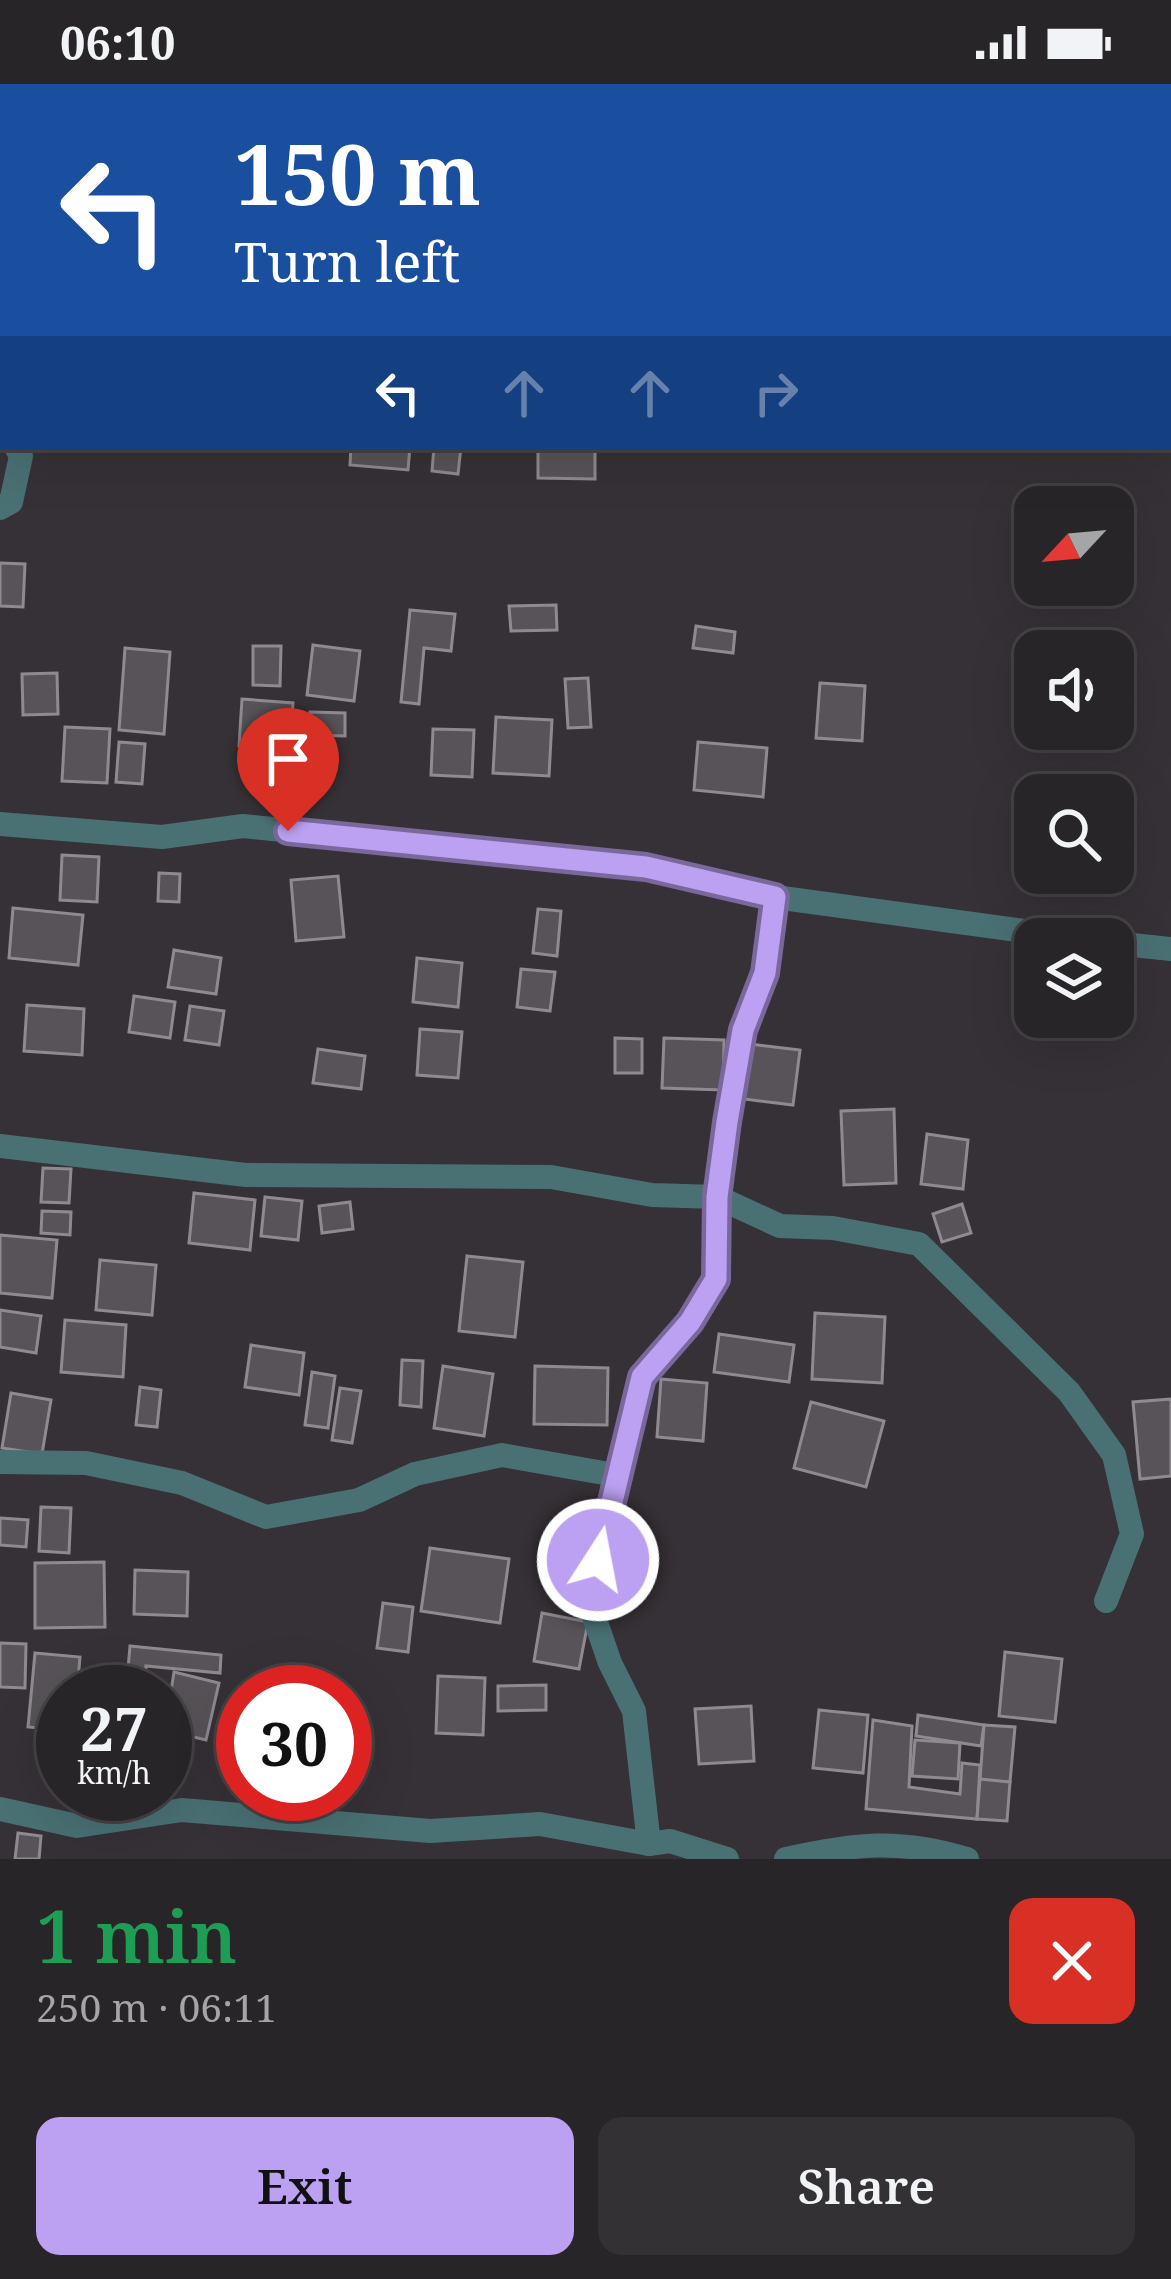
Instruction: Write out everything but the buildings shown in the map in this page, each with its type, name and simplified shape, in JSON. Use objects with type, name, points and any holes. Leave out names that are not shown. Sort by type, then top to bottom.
[{"type":"street","points":[[0,508],[11,502],[21,456],[18,450]]},
{"type":"street","points":[[0,824],[162,837],[244,826],[646,867],[775,897],[1014,930]]},
{"type":"street","points":[[650,1844],[634,1711],[610,1663],[589,1602],[615,1475],[642,1377],[690,1322],[716,1279],[717,1197],[743,1030],[765,973],[775,897]]},
{"type":"street","points":[[1134,945],[1171,949]]},
{"type":"street","points":[[0,1146],[246,1175],[550,1177],[652,1195],[717,1197],[780,1226],[833,1228],[919,1244],[1069,1392],[1114,1455],[1132,1534],[1106,1601]]},
{"type":"street","points":[[0,1462],[86,1463],[182,1484],[266,1517],[359,1500],[415,1474],[502,1454],[615,1475]]},
{"type":"street","points":[[0,1809],[77,1826],[182,1810],[430,1832],[540,1824],[650,1844],[670,1841],[727,1859]]},
{"type":"street","points":[[785,1859],[858,1843],[922,1845],[967,1859]]},
{"type":"route","points":[[288,831],[646,867],[775,897],[765,973],[743,1030],[727,1122],[717,1197],[716,1279],[690,1322],[642,1377],[598,1560]]}]
